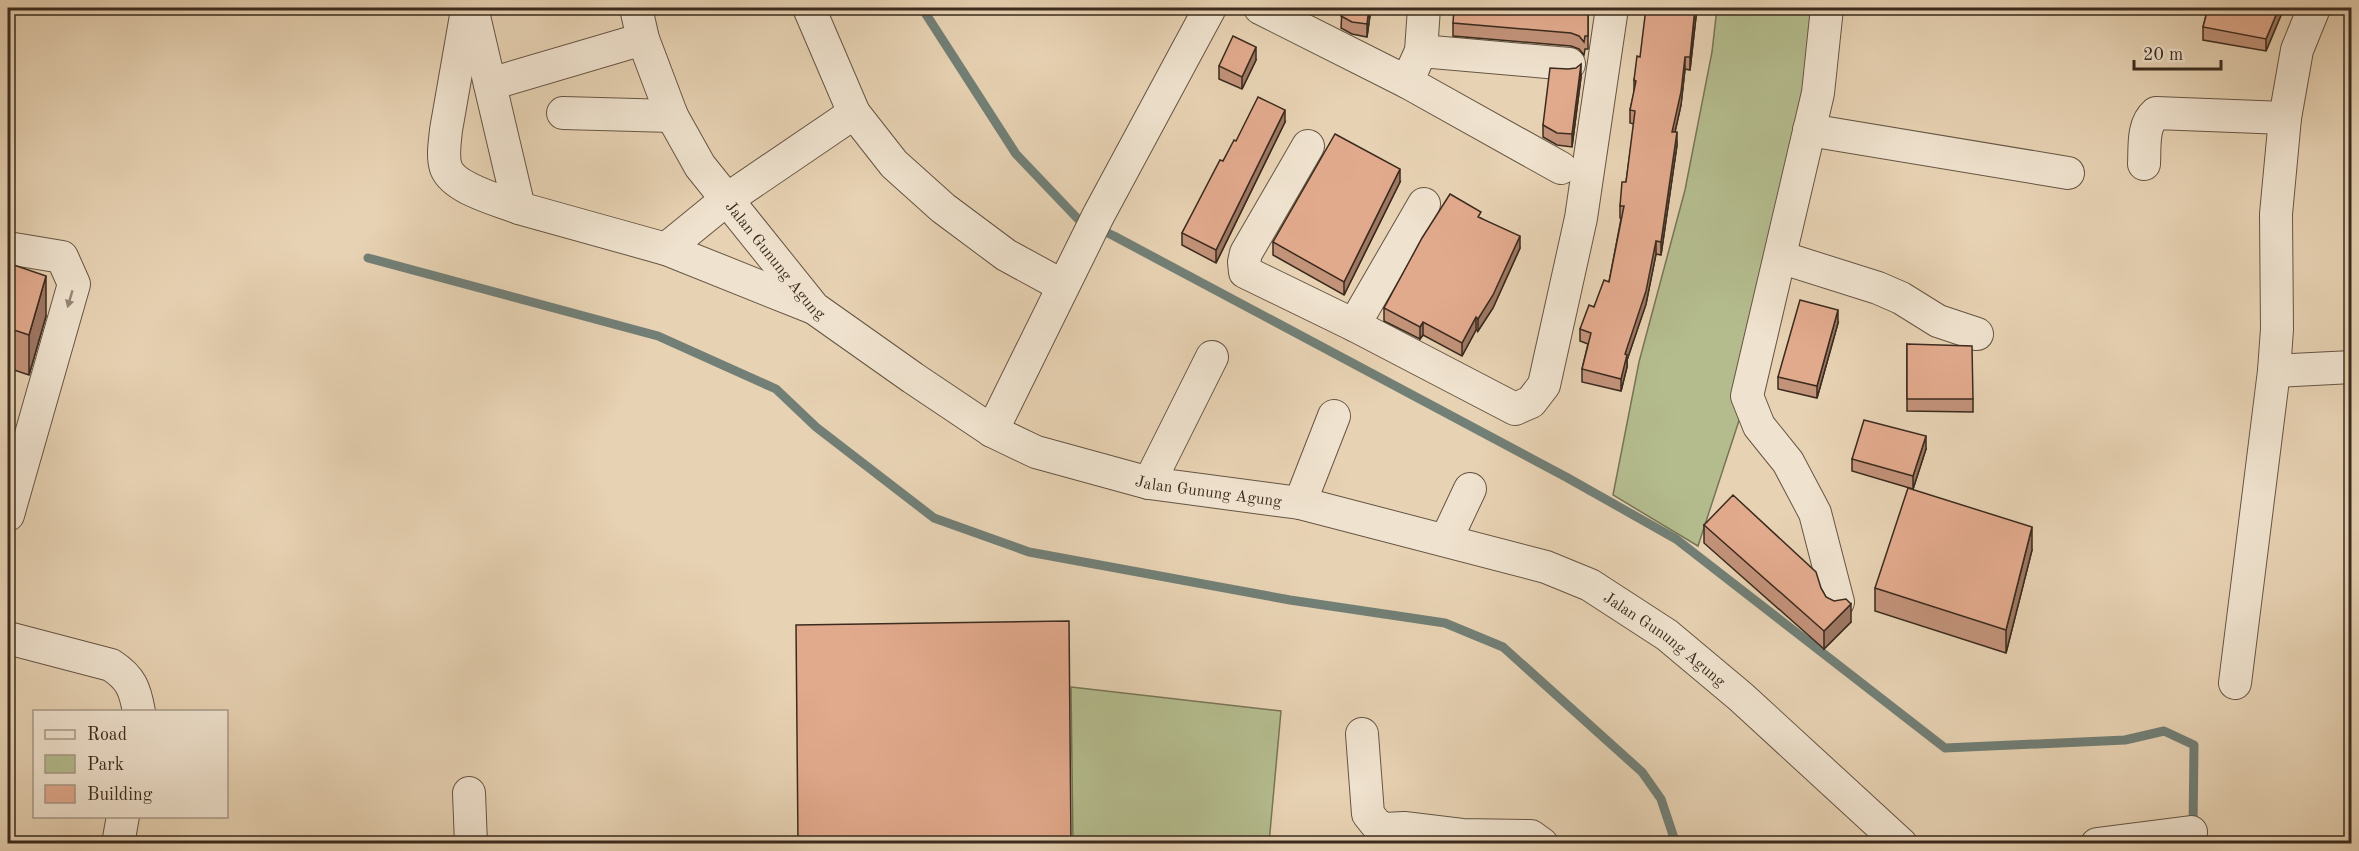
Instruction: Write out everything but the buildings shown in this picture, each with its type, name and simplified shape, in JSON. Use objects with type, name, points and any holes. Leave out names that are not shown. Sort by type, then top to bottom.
[{"type":"street","points":[[470,8],[519,208]]},
{"type":"street","points":[[470,8],[444,150],[447,169],[456,180],[473,191],[519,208],[666,249],[814,308]]},
{"type":"street","name":"Jalan Gunung Agung","points":[[636,8],[643,39],[672,116],[700,166],[814,308],[992,431],[1036,452],[1149,483],[1300,503],[1546,567],[1590,585],[1667,635],[1741,697],[1901,843]]},
{"type":"street","points":[[809,8],[854,113],[894,164],[943,208],[1006,255],[1063,286]]},
{"type":"street","points":[[992,431],[1063,286],[1210,8]]},
{"type":"street","points":[[1260,8],[1407,82],[1561,168]]},
{"type":"street","points":[[1407,82],[1421,51],[1424,8]]},
{"type":"street","points":[[1308,146],[1246,253],[1245,272],[1354,325],[1515,409],[1532,402],[1544,386],[1581,218],[1612,8]]},
{"type":"street","points":[[1827,8],[1818,93],[1747,396],[1759,426],[1788,462],[1815,513],[1838,602]]},
{"type":"street","points":[[2235,683],[2274,371],[2277,329],[2276,214],[2285,118],[2297,50],[2314,8]]},
{"type":"street","points":[[490,84],[643,39]]},
{"type":"street","points":[[1421,51],[1569,64]]},
{"type":"street","points":[[563,113],[672,116]]},
{"type":"street","points":[[666,249],[726,200],[854,113]]},
{"type":"street","points":[[2144,164],[2146,131],[2150,119],[2156,113],[2285,118]]},
{"type":"street","points":[[1809,130],[2068,173]]},
{"type":"street","points":[[1354,325],[1424,204]]},
{"type":"street","points":[[8,248],[62,257],[74,284],[8,515]]},
{"type":"street","points":[[1780,256],[1878,288],[1902,298],[1938,321],[1977,334]]},
{"type":"street","points":[[1149,483],[1212,357]]},
{"type":"street","points":[[2274,371],[2352,367]]},
{"type":"street","points":[[1300,503],[1334,416]]},
{"type":"street","points":[[1446,540],[1470,489]]},
{"type":"street","points":[[8,638],[111,665],[125,674],[133,687],[140,710]]},
{"type":"street","points":[[1362,735],[1368,814],[1376,824],[1384,829],[1404,828],[1462,835],[1531,836],[1542,843]]},
{"type":"street","points":[[469,794],[471,843]]},
{"type":"street","points":[[118,843],[123,818]]},
{"type":"street","points":[[2097,843],[2191,832]]},
{"type":"green space","points":[[1717,8],[1827,8],[1747,396],[1698,546],[1613,495],[1639,362],[1685,190],[1712,52]]},
{"type":"green space","points":[[1071,687],[1281,711],[1269,843],[1073,843]]},
{"type":"waterway","points":[[922,8],[1016,154],[1078,219],[1566,477],[1676,539],[1945,748],[2125,740],[2164,731],[2194,745],[2193,829]]},
{"type":"waterway","points":[[368,258],[658,336],[776,389],[816,427],[934,518],[1029,552],[1290,600],[1445,623],[1503,647],[1642,772],[1661,799],[1676,844]]}]
